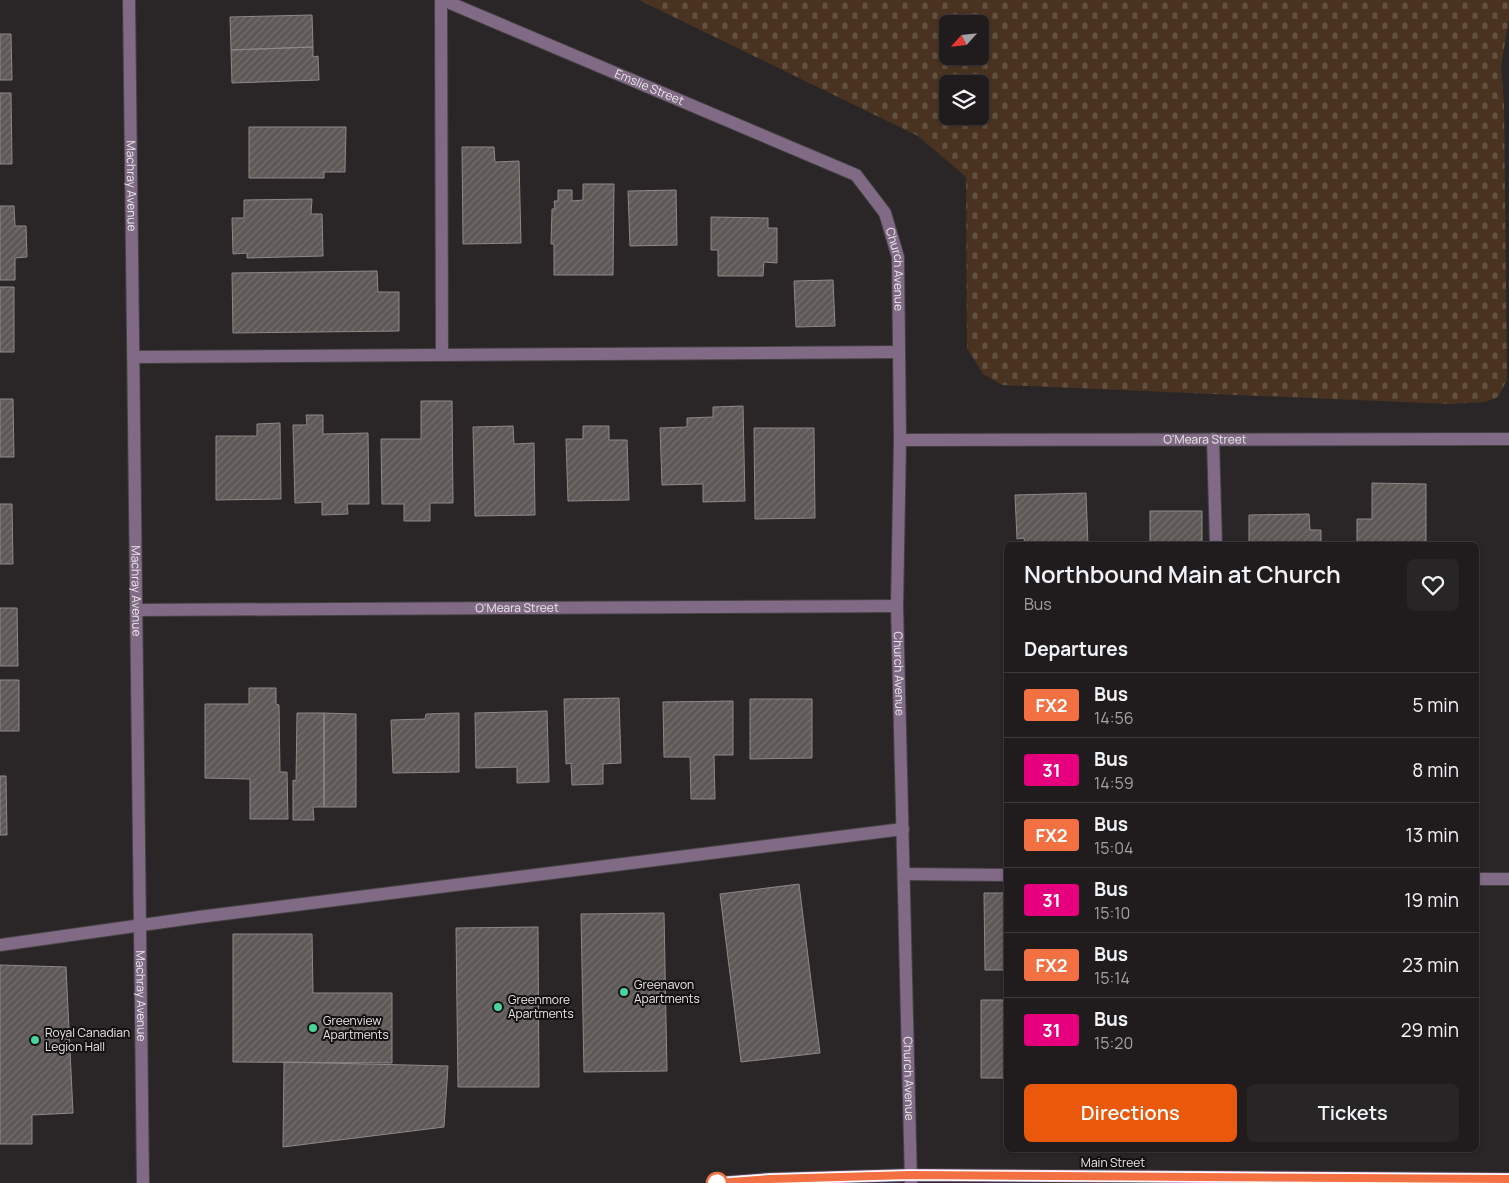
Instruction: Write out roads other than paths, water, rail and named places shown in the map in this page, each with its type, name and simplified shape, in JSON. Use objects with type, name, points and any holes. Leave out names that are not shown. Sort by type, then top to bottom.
[{"type":"main road","name":"Main Street","points":[[717,1183],[910,1179],[1509,1179]]},
{"type":"street","name":"Machray Avenue","points":[[129,0],[143,1183]]},
{"type":"street","points":[[442,0],[442,355]]},
{"type":"street","name":"Emslie Street","points":[[442,0],[856,175]]},
{"type":"street","name":"Church Avenue","points":[[856,175],[885,213],[898,258],[900,440],[897,606],[910,1179]]},
{"type":"street","points":[[134,357],[899,352]]},
{"type":"street","points":[[1213,439],[1216,542]]},
{"type":"street","name":"O'Meara Street","points":[[900,440],[1509,439]]},
{"type":"street","name":"O'Meara Street","points":[[136,610],[897,606]]},
{"type":"street","points":[[0,945],[198,917],[903,829]]},
{"type":"street","points":[[904,874],[1004,875]]},
{"type":"street","points":[[1479,879],[1509,880]]},
{"type":"place","name":"Greenavon Apartments","points":[[624,992]]},
{"type":"place","name":"Greenmore Apartments","points":[[498,1007]]},
{"type":"place","name":"Greenview Apartments","points":[[313,1028]]},
{"type":"place","name":"Royal Canadian Legion Hall","points":[[35,1040]]}]
